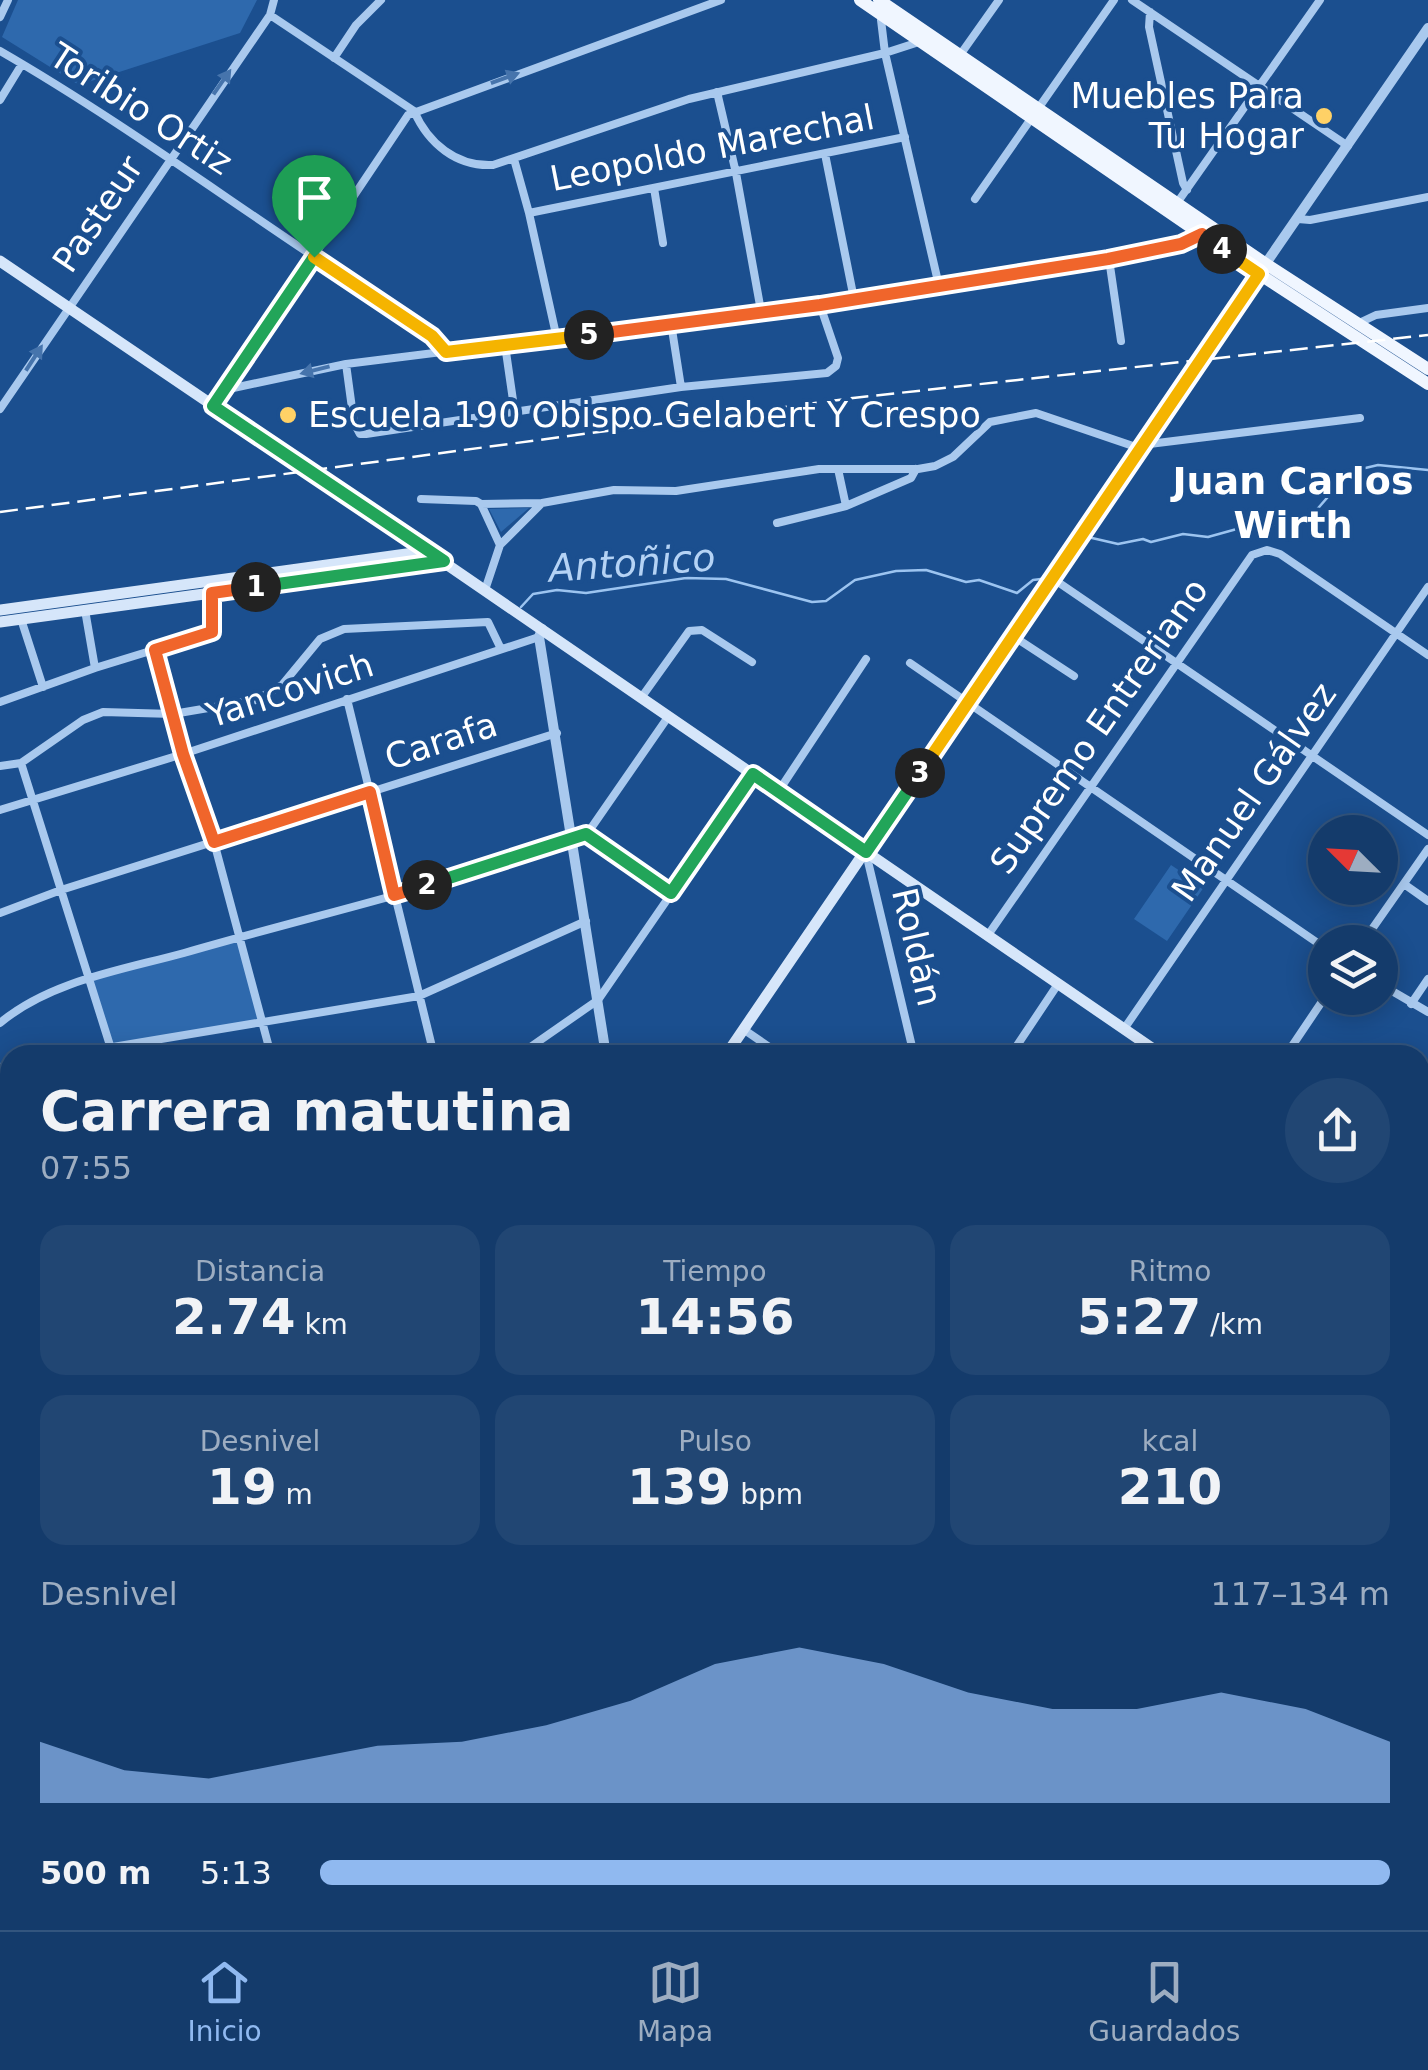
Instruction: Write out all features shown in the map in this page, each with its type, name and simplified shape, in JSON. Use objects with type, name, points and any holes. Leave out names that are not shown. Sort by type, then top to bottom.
[{"type":"main road","points":[[860,0],[883,7],[1202,234],[1359,323],[1428,370]]},
{"type":"main road","points":[[924,38],[960,54],[1036,114],[1177,203],[1263,269],[1428,384]]},
{"type":"main road","points":[[0,261],[1147,1045]]},
{"type":"main road","points":[[733,1045],[1263,269]]},
{"type":"main road","points":[[386,558],[403,534]]},
{"type":"main road","points":[[0,610],[428,551]]},
{"type":"main road","points":[[0,622],[444,561]]},
{"type":"street","points":[[0,17],[8,0]]},
{"type":"street","name":"Pasteur","points":[[0,409],[270,14],[274,0]]},
{"type":"street","points":[[334,58],[356,25],[381,0]]},
{"type":"street","points":[[213,406],[396,130],[414,111],[720,0]]},
{"type":"street","points":[[960,54],[999,0]]},
{"type":"street","points":[[975,199],[1114,0]]},
{"type":"street","points":[[1132,0],[1348,146]]},
{"type":"street","points":[[1177,203],[1318,3],[1305,0]]},
{"type":"street","points":[[883,7],[885,54],[939,286]]},
{"type":"street","points":[[1150,12],[1149,27],[1182,183],[1187,190]]},
{"type":"street","points":[[270,14],[414,111],[431,142],[462,161],[482,166],[717,92],[885,54],[924,38]]},
{"type":"street","points":[[1263,269],[1428,30]]},
{"type":"street","name":"Toribio Ortiz","points":[[0,51],[432,336],[446,352]]},
{"type":"street","points":[[0,100],[22,64]]},
{"type":"street","points":[[717,92],[762,312]]},
{"type":"street","name":"Leopoldo Marechal","points":[[530,213],[904,136]]},
{"type":"street","points":[[824,154],[854,299]]},
{"type":"street","points":[[514,159],[530,213],[557,340]]},
{"type":"street","points":[[654,188],[663,243]]},
{"type":"street","points":[[1298,219],[1428,197]]},
{"type":"street","points":[[224,390],[346,364],[820,305],[1108,259],[1181,244],[1202,234]]},
{"type":"street","points":[[1108,259],[1121,341]]},
{"type":"street","points":[[346,364],[354,423],[360,434],[681,387],[832,371],[838,358],[820,305]]},
{"type":"street","points":[[1359,323],[1376,315],[1428,308]]},
{"type":"street","points":[[671,322],[681,387]]},
{"type":"street","points":[[505,345],[515,414]]},
{"type":"street","points":[[421,499],[542,504],[614,490],[676,491],[819,468],[916,469],[935,466],[953,457],[998,418],[1036,412],[1133,446],[1360,418]]},
{"type":"street","points":[[838,468],[846,506]]},
{"type":"street","points":[[777,523],[846,506],[911,478],[916,469]]},
{"type":"street","points":[[482,504],[500,545]]},
{"type":"street","points":[[484,590],[500,545],[542,504]]},
{"type":"street","name":"Supremo Entreriano","points":[[988,935],[1246,560],[1258,552],[1273,550],[1396,634]]},
{"type":"street","points":[[1052,578],[1428,835]]},
{"type":"street","name":"Manuel Gálvez","points":[[1124,1029],[1428,587]]},
{"type":"street","points":[[0,702],[212,632],[212,593]]},
{"type":"street","points":[[85,610],[95,668]]},
{"type":"street","points":[[20,620],[43,686]]},
{"type":"street","points":[[0,766],[21,763],[92,715],[111,710],[172,714],[239,705],[268,695],[320,638],[344,628],[488,622],[501,649]]},
{"type":"street","points":[[641,698],[694,629],[752,662]]},
{"type":"street","points":[[540,633],[605,1045]]},
{"type":"street","name":"Yancovich","points":[[0,810],[183,754],[540,633]]},
{"type":"street","points":[[1396,634],[1428,655]]},
{"type":"street","points":[[1013,636],[1074,676]]},
{"type":"street","points":[[155,650],[183,754],[214,842],[268,1045]]},
{"type":"street","points":[[778,792],[866,659]]},
{"type":"street","points":[[910,663],[1308,936]]},
{"type":"street","points":[[347,699],[431,1045]]},
{"type":"street","points":[[0,1023],[26,1002],[88,980],[394,895],[573,840],[586,834],[668,717]]},
{"type":"street","name":"Carafa","points":[[0,914],[61,890],[556,732]]},
{"type":"street","points":[[21,763],[110,1045]]},
{"type":"street","points":[[533,1045],[598,1000],[753,774]]},
{"type":"street","points":[[586,834],[671,893]]},
{"type":"street","points":[[1375,925],[1428,848]]},
{"type":"street","name":"Roldán","points":[[866,852],[912,1045]]},
{"type":"street","points":[[1404,884],[1428,901]]},
{"type":"street","points":[[143,1045],[419,996],[586,921]]},
{"type":"street","points":[[1411,1004],[1428,979]]},
{"type":"street","points":[[1019,1045],[1058,984]]},
{"type":"street","points":[[1398,996],[1428,1012]]},
{"type":"street","points":[[1293,1045],[1313,1015]]},
{"type":"street","points":[[744,1029],[766,1045]]},
{"type":"shaded area","points":[[18,0],[257,0],[240,33],[79,85],[2,37]]},
{"type":"shaded area","points":[[529,508],[501,532],[489,509]]},
{"type":"shaded area","points":[[1171,865],[1204,887],[1167,941],[1134,919]]},
{"type":"shaded area","points":[[237,937],[261,1022],[109,1045],[88,980]]},
{"type":"waterway","name":"Antoñico","points":[[1092,538],[1118,544],[1143,539],[1151,542],[1183,534],[1208,537],[1262,522],[1294,523],[1313,514],[1347,475],[1361,469],[1378,465],[1428,470]]},
{"type":"waterway","name":"Antoñico","points":[[521,607],[533,594],[557,590],[586,593],[686,578],[726,579],[812,602],[826,601],[855,580],[896,571],[926,570],[966,582],[979,580],[1017,593],[1033,580],[1041,579]]},
{"type":"railway","points":[[0,512],[853,398],[1428,335]]},
{"type":"place","name":"Muebles Para Tu Hogar","points":[[1324,116]]},
{"type":"place","name":"Escuela 190 Obispo Gelabert Y Crespo","points":[[288,415]]},
{"type":"district","name":"Juan Carlos Wirth","points":[[1293,503]]},
{"type":"route","points":[[1202,234],[1259,274],[866,852],[753,774],[671,893],[586,834],[394,895],[370,792],[214,842],[183,754],[155,650],[212,632],[212,593],[444,561],[213,406],[314,257],[432,336],[446,352],[820,305],[1108,259],[1181,244],[1202,234]]}]
